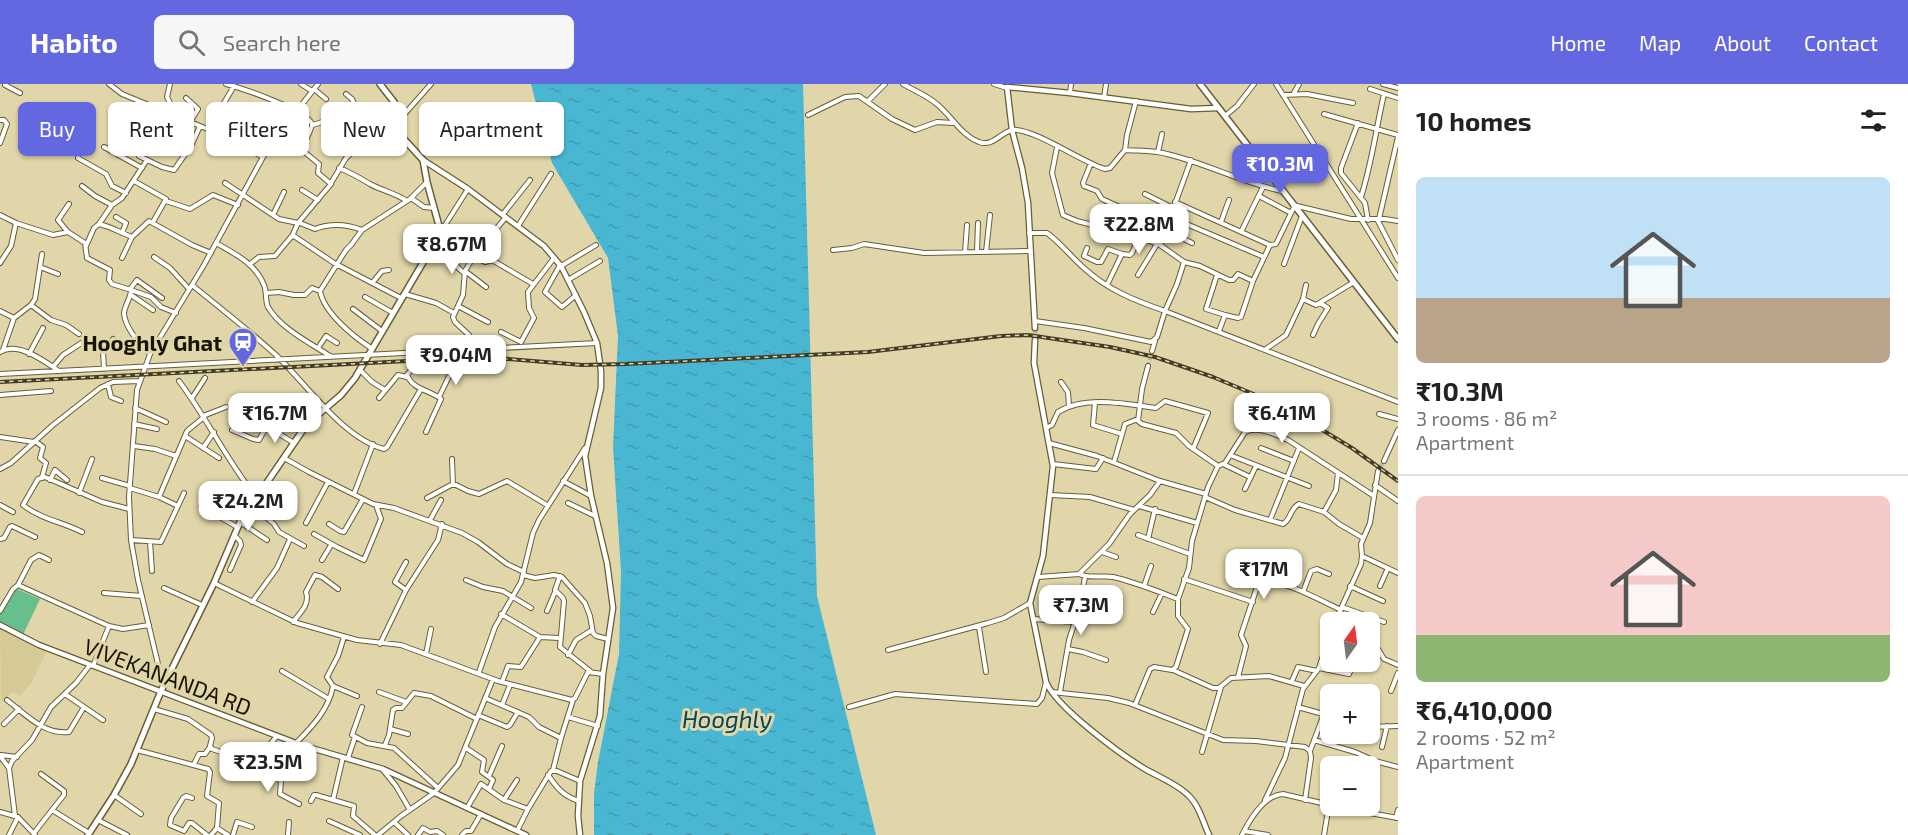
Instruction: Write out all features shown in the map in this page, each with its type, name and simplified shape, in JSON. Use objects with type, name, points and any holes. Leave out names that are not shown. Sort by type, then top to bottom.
[{"type":"main road","points":[[380,84],[393,102]]},
{"type":"main road","points":[[1200,84],[1398,339]]},
{"type":"main road","points":[[89,834],[114,795],[137,750],[162,688],[214,583],[238,524],[307,424],[341,395],[360,370],[371,348],[436,243],[440,233],[423,160],[407,142]]},
{"type":"street","points":[[109,84],[122,94],[142,102]]},
{"type":"street","points":[[170,84],[167,97],[170,102]]},
{"type":"street","points":[[226,84],[277,102]]},
{"type":"street","points":[[302,84],[326,99]]},
{"type":"street","points":[[304,102],[318,84]]},
{"type":"street","points":[[407,111],[431,84]]},
{"type":"street","points":[[868,101],[885,84]]},
{"type":"street","points":[[903,84],[939,105],[973,139],[983,143],[996,140],[1012,130],[1033,135],[1101,168],[1108,169],[1125,150],[1136,101]]},
{"type":"street","points":[[994,84],[1039,87],[1191,109],[1218,108]]},
{"type":"street","points":[[1070,93],[1071,84]]},
{"type":"street","points":[[1104,98],[1106,84]]},
{"type":"street","points":[[1225,117],[1254,84]]},
{"type":"street","points":[[1276,84],[1398,278]]},
{"type":"street","points":[[1294,94],[1299,84]]},
{"type":"street","points":[[1383,84],[1398,88]]},
{"type":"street","points":[[4,85],[20,93]]},
{"type":"street","points":[[225,102],[234,86]]},
{"type":"street","points":[[1007,86],[1012,130],[1026,189],[1035,328]]},
{"type":"street","points":[[1370,89],[1398,98]]},
{"type":"street","points":[[346,94],[354,102]]},
{"type":"street","points":[[1361,197],[1373,152],[1384,94]]},
{"type":"street","points":[[1282,95],[1321,96],[1353,103]]},
{"type":"street","points":[[808,116],[851,96],[859,96],[892,119],[915,130],[937,122],[955,123]]},
{"type":"street","points":[[186,98],[190,102]]},
{"type":"street","points":[[1324,114],[1398,136],[1378,219],[1397,258]]},
{"type":"street","points":[[0,120],[4,120],[7,124],[0,143]]},
{"type":"street","points":[[309,122],[313,125]]},
{"type":"street","points":[[321,122],[313,125],[302,149],[319,164],[318,173],[331,184]]},
{"type":"street","points":[[1358,123],[1341,170],[1343,176],[1361,197],[1368,220]]},
{"type":"street","points":[[162,688],[131,540],[130,487],[139,381],[150,354],[211,253],[263,157],[242,144],[194,124]]},
{"type":"street","points":[[139,156],[174,170],[191,146],[200,126]]},
{"type":"street","points":[[1158,152],[1162,134]]},
{"type":"street","points":[[104,147],[142,168]]},
{"type":"street","points":[[1057,147],[1052,173],[1063,216],[1084,224],[1139,237],[1158,245],[1184,262],[1200,266],[1231,281],[1238,274],[1253,281]]},
{"type":"street","points":[[1125,150],[1158,152],[1191,160],[1263,187],[1282,191]]},
{"type":"street","points":[[250,264],[259,257],[275,256],[331,184],[348,156]]},
{"type":"street","points":[[78,158],[106,174],[112,186],[126,193]]},
{"type":"street","points":[[85,246],[94,228],[112,205],[126,193],[147,160]]},
{"type":"street","points":[[423,160],[505,215],[555,257],[576,295],[597,343],[601,388],[585,448],[586,467],[611,582],[612,608],[598,726],[580,781],[580,835]]},
{"type":"street","points":[[1138,275],[1166,230],[1191,160]]},
{"type":"street","points":[[1087,248],[1085,257],[1099,262],[1102,261],[1107,249],[1131,255],[1146,225],[1145,220],[1102,199],[1099,192],[1083,185],[1091,163]]},
{"type":"street","points":[[339,168],[361,177],[374,186],[393,192],[424,207],[434,208]]},
{"type":"street","points":[[518,226],[551,174]]},
{"type":"street","points":[[465,350],[469,335],[455,322],[454,313],[463,295],[464,272],[530,180]]},
{"type":"street","points":[[134,181],[163,196],[166,201],[190,209],[213,195],[238,205]]},
{"type":"street","points":[[320,291],[362,230],[409,200],[427,182]]},
{"type":"street","points":[[225,183],[281,220],[315,229],[324,225],[348,226],[362,230]]},
{"type":"street","points":[[82,186],[112,205]]},
{"type":"street","points":[[1240,232],[1263,187]]},
{"type":"street","points":[[440,233],[468,189]]},
{"type":"street","points":[[302,190],[318,200]]},
{"type":"street","points":[[273,215],[284,192]]},
{"type":"street","points":[[1145,194],[1173,208]]},
{"type":"street","points":[[1259,196],[1291,213]]},
{"type":"street","points":[[1221,222],[1229,200]]},
{"type":"street","points":[[153,222],[166,201]]},
{"type":"street","points":[[1175,202],[1270,245],[1276,244],[1293,206],[1340,217],[1398,221]]},
{"type":"street","points":[[69,204],[58,220],[68,232],[85,243],[87,258],[110,270],[110,282],[147,296],[161,307],[176,313]]},
{"type":"street","points":[[0,215],[16,223],[53,235],[68,232]]},
{"type":"street","points":[[986,252],[990,215]]},
{"type":"street","points":[[1284,264],[1302,216]]},
{"type":"street","points":[[116,217],[126,223],[122,233]]},
{"type":"street","points":[[1170,218],[1264,257]]},
{"type":"street","points":[[122,258],[132,237],[147,222],[153,222],[186,242],[211,253]]},
{"type":"street","points":[[0,262],[11,246],[16,223]]},
{"type":"street","points":[[99,224],[117,228],[132,237]]},
{"type":"street","points":[[977,252],[978,224]]},
{"type":"street","points":[[965,252],[967,225]]},
{"type":"street","points":[[1166,230],[1192,243]]},
{"type":"street","points":[[1029,234],[1044,232],[1050,234],[1086,271],[1134,299],[1398,402]]},
{"type":"street","points":[[292,236],[337,265],[403,296],[435,303],[454,313]]},
{"type":"street","points":[[216,243],[250,264],[261,279],[267,293],[267,306],[278,319],[304,340],[331,357]]},
{"type":"street","points":[[436,243],[444,250],[453,265],[486,287]]},
{"type":"street","points":[[484,243],[495,250],[492,260]]},
{"type":"street","points":[[833,249],[852,248],[864,244],[924,253],[1029,251]]},
{"type":"street","points":[[576,295],[562,307],[545,292],[560,266],[596,245]]},
{"type":"street","points":[[1217,275],[1206,309],[1240,318],[1253,281],[1270,245]]},
{"type":"street","points":[[2,351],[14,318],[35,299],[42,254]]},
{"type":"street","points":[[1107,285],[1122,254]]},
{"type":"street","points":[[474,256],[485,262],[492,260]]},
{"type":"street","points":[[154,257],[280,359],[325,408],[361,438],[373,444],[382,448],[387,447],[421,389]]},
{"type":"street","points":[[521,342],[534,318],[529,308],[530,302],[527,294],[555,257]]},
{"type":"street","points":[[492,260],[533,284]]},
{"type":"street","points":[[568,280],[600,261]]},
{"type":"street","points":[[1152,351],[1184,262]]},
{"type":"street","points":[[40,267],[58,274]]},
{"type":"street","points":[[373,282],[382,271],[389,270]]},
{"type":"street","points":[[150,354],[132,335],[125,317],[125,310],[130,291],[137,280],[162,298]]},
{"type":"street","points":[[1303,299],[1314,305],[1320,303],[1354,282]]},
{"type":"street","points":[[1266,349],[1284,337],[1303,299],[1306,285]]},
{"type":"street","points":[[267,293],[305,295],[312,288],[320,291],[325,305],[345,328],[371,348]]},
{"type":"street","points":[[130,291],[153,310]]},
{"type":"street","points":[[365,297],[393,313]]},
{"type":"street","points":[[1313,335],[1328,308],[1320,303]]},
{"type":"street","points":[[31,305],[51,320],[66,325],[79,334]]},
{"type":"street","points":[[458,306],[488,322]]},
{"type":"street","points":[[352,309],[382,331]]},
{"type":"street","points":[[0,311],[14,318]]},
{"type":"street","points":[[1219,331],[1225,315]]},
{"type":"street","points":[[1035,321],[1107,332],[1147,342],[1155,340]]},
{"type":"street","points":[[30,354],[42,328]]},
{"type":"street","points":[[501,332],[521,342],[523,348]]},
{"type":"street","points":[[318,348],[326,336],[336,344]]},
{"type":"street","points":[[53,367],[63,355],[86,339]]},
{"type":"street","points":[[104,369],[103,352],[112,339]]},
{"type":"street","points":[[1035,340],[1034,363],[1053,465],[1043,556],[1030,603],[1046,682],[1050,692],[1119,753],[1186,793],[1195,803],[1209,835]]},
{"type":"street","points":[[0,374],[597,343]]},
{"type":"street","points":[[2,351],[11,348],[30,354],[60,371]]},
{"type":"street","points":[[407,377],[416,364]]},
{"type":"street","points":[[426,432],[453,366]]},
{"type":"street","points":[[1148,366],[1139,406],[1138,419],[1142,424],[1176,433],[1193,449],[1220,465],[1250,477]]},
{"type":"street","points":[[360,370],[372,382],[385,390]]},
{"type":"street","points":[[379,398],[398,375],[407,377],[421,389],[439,396]]},
{"type":"street","points":[[192,398],[205,378]]},
{"type":"street","points":[[0,469],[11,463],[100,388],[108,384],[139,381]]},
{"type":"street","points":[[179,381],[237,471],[257,496],[287,513]]},
{"type":"street","points":[[1061,382],[1068,392],[1069,406]]},
{"type":"street","points":[[108,384],[112,398],[121,401]]},
{"type":"street","points":[[0,395],[51,391]]},
{"type":"street","points":[[1046,428],[1052,425],[1058,412],[1069,406],[1113,402],[1156,408],[1165,401],[1207,412],[1208,417],[1193,449]]},
{"type":"street","points":[[1095,403],[1093,424],[1122,434]]},
{"type":"street","points":[[159,497],[189,428],[203,416],[226,407]]},
{"type":"street","points":[[135,408],[166,422]]},
{"type":"street","points":[[232,430],[257,440],[268,427],[274,413]]},
{"type":"street","points":[[1379,414],[1398,419]]},
{"type":"street","points":[[1114,462],[1126,423],[1138,419]]},
{"type":"street","points":[[134,424],[157,429]]},
{"type":"street","points":[[268,427],[294,443]]},
{"type":"street","points":[[1173,670],[1188,628],[1178,616],[1178,599],[1189,568],[1197,523],[1205,496],[1220,465],[1230,456],[1245,432],[1249,430],[1276,435],[1374,496]]},
{"type":"street","points":[[203,448],[214,432]]},
{"type":"street","points":[[1384,461],[1397,434]]},
{"type":"street","points":[[184,436],[219,458]]},
{"type":"street","points":[[0,437],[35,441],[43,447],[40,458],[46,463],[42,477],[38,479],[23,505],[43,518],[82,532]]},
{"type":"street","points":[[1049,443],[1103,458],[1205,496],[1235,510],[1270,520],[1285,523],[1294,507],[1299,504],[1324,512],[1345,529],[1363,538]]},
{"type":"street","points":[[353,494],[373,444]]},
{"type":"street","points":[[134,446],[155,449],[176,456]]},
{"type":"street","points":[[479,672],[495,627],[524,574],[535,528],[547,505],[585,448]]},
{"type":"street","points":[[1261,448],[1294,461]]},
{"type":"street","points":[[1270,520],[1299,448]]},
{"type":"street","points":[[1230,456],[1309,486]]},
{"type":"street","points":[[284,458],[363,500],[442,524],[467,535],[524,574],[535,578],[560,576],[585,603],[592,630],[596,636],[608,639]]},
{"type":"street","points":[[1053,465],[1096,469],[1103,458]]},
{"type":"street","points":[[79,493],[92,459]]},
{"type":"street","points":[[452,459],[453,485]]},
{"type":"street","points":[[1245,489],[1256,466]]},
{"type":"street","points":[[50,480],[55,470],[67,480]]},
{"type":"street","points":[[1339,612],[1362,556],[1361,547],[1370,524],[1378,471]]},
{"type":"street","points":[[1324,512],[1336,490],[1338,473]]},
{"type":"street","points":[[42,477],[108,504],[129,509]]},
{"type":"street","points":[[102,478],[159,497],[178,506]]},
{"type":"street","points":[[427,498],[453,485],[479,494],[507,481],[547,505]]},
{"type":"street","points":[[563,481],[591,496]]},
{"type":"street","points":[[1079,574],[1115,538],[1134,510],[1154,492],[1160,481]]},
{"type":"street","points":[[306,523],[328,482]]},
{"type":"street","points":[[1375,485],[1398,501]]},
{"type":"street","points":[[131,540],[161,542],[184,493]]},
{"type":"street","points":[[1051,495],[1090,497],[1134,510]]},
{"type":"street","points":[[329,524],[344,532],[363,500]]},
{"type":"street","points":[[430,520],[441,500]]},
{"type":"street","points":[[567,503],[595,516]]},
{"type":"street","points":[[0,504],[13,512]]},
{"type":"street","points":[[226,504],[244,515]]},
{"type":"street","points":[[252,504],[274,524],[279,532],[304,546]]},
{"type":"street","points":[[314,534],[353,556],[365,559],[381,519],[376,505]]},
{"type":"street","points":[[201,506],[267,540]]},
{"type":"street","points":[[1138,506],[1197,523]]},
{"type":"street","points":[[1148,539],[1155,510]]},
{"type":"street","points":[[380,644],[406,590],[438,540],[442,524]]},
{"type":"street","points":[[0,538],[3,538],[12,526],[35,537]]},
{"type":"street","points":[[230,570],[241,545],[234,535]]},
{"type":"street","points":[[1138,535],[1190,555]]},
{"type":"street","points":[[252,602],[278,568],[290,539]]},
{"type":"street","points":[[150,542],[152,571]]},
{"type":"street","points":[[322,560],[331,545]]},
{"type":"street","points":[[1102,552],[1116,557]]},
{"type":"street","points":[[0,611],[33,558],[39,555],[49,560]]},
{"type":"street","points":[[1362,556],[1398,573]]},
{"type":"street","points":[[1269,580],[1282,557]]},
{"type":"street","points":[[406,562],[395,582],[406,590]]},
{"type":"street","points":[[1144,586],[1151,566]]},
{"type":"street","points":[[1380,586],[1388,568]]},
{"type":"street","points":[[1303,592],[1311,571],[1317,569],[1329,574]]},
{"type":"street","points":[[1038,577],[1079,574],[1085,577],[1107,576],[1144,586],[1178,599]]},
{"type":"street","points":[[293,622],[307,603],[309,598],[306,592],[315,575],[319,575],[338,589]]},
{"type":"street","points":[[547,611],[560,576]]},
{"type":"street","points":[[1060,692],[1085,577]]},
{"type":"street","points":[[1184,579],[1253,602]]},
{"type":"street","points":[[466,580],[483,587],[503,591],[531,608]]},
{"type":"street","points":[[1238,677],[1246,646],[1240,635],[1259,581],[1269,580],[1341,608],[1384,621]]},
{"type":"street","points":[[214,583],[293,622],[344,637],[380,644],[401,645],[510,685],[574,699]]},
{"type":"street","points":[[18,585],[109,626],[123,629],[149,625]]},
{"type":"street","points":[[1350,586],[1383,601]]},
{"type":"street","points":[[164,588],[202,605]]},
{"type":"street","points":[[555,592],[564,600],[560,647],[591,671],[603,674]]},
{"type":"street","points":[[104,593],[142,596]]},
{"type":"street","points":[[1153,612],[1162,593]]},
{"type":"street","points":[[888,650],[979,627],[1004,618],[1030,603]]},
{"type":"street","points":[[501,614],[540,638],[559,638]]},
{"type":"street","points":[[1032,619],[1075,622]]},
{"type":"street","name":"VIVEKANANDA RD","points":[[0,625],[20,637],[92,665],[162,688],[277,736],[383,769],[526,835]]},
{"type":"street","points":[[9,768],[32,740],[51,706],[92,665],[109,626]]},
{"type":"street","points":[[979,627],[986,672]]},
{"type":"street","points":[[426,654],[431,629]]},
{"type":"street","points":[[568,655],[576,640],[592,630]]},
{"type":"street","points":[[344,637],[327,677],[333,686],[357,696]]},
{"type":"street","points":[[502,682],[508,666],[521,667],[540,638]]},
{"type":"street","points":[[1068,649],[1106,660]]},
{"type":"street","points":[[1380,652],[1384,658],[1398,665]]},
{"type":"street","points":[[1268,835],[1243,833],[1265,801],[1290,745],[1304,686],[1320,663]]},
{"type":"street","points":[[1135,705],[1150,669],[1154,667],[1173,670],[1210,687],[1221,687]]},
{"type":"street","points":[[1292,681],[1298,667],[1318,669]]},
{"type":"street","points":[[282,671],[329,699]]},
{"type":"street","points":[[517,831],[548,775],[553,771],[567,717],[586,675],[591,671]]},
{"type":"street","points":[[1336,672],[1348,674],[1350,672]]},
{"type":"street","points":[[1391,692],[1398,673]]},
{"type":"street","points":[[1202,752],[1221,687],[1228,680],[1238,677],[1274,676],[1304,686]]},
{"type":"street","points":[[311,801],[315,795],[354,806],[353,816],[377,835],[434,794],[458,765],[493,679]]},
{"type":"street","points":[[849,706],[895,694],[1037,704],[1042,698],[1046,682]]},
{"type":"street","points":[[501,705],[510,685]]},
{"type":"street","points":[[296,743],[315,723],[329,699],[333,686]]},
{"type":"street","points":[[379,692],[406,702]]},
{"type":"street","points":[[1050,692],[1108,698],[1135,705],[1230,741],[1290,745],[1305,747],[1310,751]]},
{"type":"street","points":[[385,745],[393,710],[402,708],[414,693],[426,694],[477,717],[507,727],[518,712]]},
{"type":"street","points":[[65,694],[104,720]]},
{"type":"street","points":[[485,698],[531,718],[539,727],[561,738]]},
{"type":"street","points":[[7,700],[40,726],[64,732],[69,732],[84,707]]},
{"type":"street","points":[[362,707],[351,731],[352,735],[367,743],[385,745],[400,752],[438,788]]},
{"type":"street","points":[[1298,707],[1320,713]]},
{"type":"street","points":[[4,724],[19,709]]},
{"type":"street","points":[[154,709],[188,720],[211,735],[210,747],[205,754],[200,754],[194,764]]},
{"type":"street","points":[[567,717],[598,726]]},
{"type":"street","points":[[1305,800],[1310,751],[1320,724]]},
{"type":"street","points":[[1380,726],[1398,726]]},
{"type":"street","points":[[1382,747],[1387,726]]},
{"type":"street","points":[[390,729],[408,734]]},
{"type":"street","points":[[255,762],[277,736]]},
{"type":"street","points":[[333,800],[345,757],[355,737]]},
{"type":"street","points":[[1314,740],[1355,752],[1371,760],[1398,766]]},
{"type":"street","points":[[489,776],[502,746]]},
{"type":"street","points":[[210,747],[255,762],[281,781],[280,794],[299,804]]},
{"type":"street","points":[[466,748],[483,759],[482,771],[493,780],[489,789]]},
{"type":"street","points":[[137,750],[209,770],[207,796],[219,803],[217,828],[209,835],[192,823],[189,823],[184,831],[170,825],[171,818],[183,798],[186,796],[192,798]]},
{"type":"street","points":[[0,755],[17,757]]},
{"type":"street","points":[[0,755],[9,768],[17,816],[9,835]]},
{"type":"street","points":[[383,769],[410,810]]},
{"type":"street","points":[[553,771],[580,781]]},
{"type":"street","points":[[0,812],[17,816],[34,834],[65,792],[41,774]]},
{"type":"street","points":[[548,775],[561,792],[579,801]]},
{"type":"street","points":[[504,800],[517,780]]},
{"type":"street","points":[[467,808],[480,784],[504,800],[528,809]]},
{"type":"street","points":[[1265,801],[1280,794],[1320,803]]},
{"type":"street","points":[[114,795],[141,814]]},
{"type":"street","points":[[52,810],[89,834]]},
{"type":"street","points":[[1380,814],[1397,818],[1398,810]]},
{"type":"street","points":[[462,835],[466,831],[471,831],[481,814]]},
{"type":"street","points":[[1324,835],[1328,816]]},
{"type":"street","points":[[98,820],[127,835]]},
{"type":"street","points":[[329,821],[360,835]]},
{"type":"street","points":[[233,835],[237,822],[252,827]]},
{"type":"street","points":[[288,835],[289,822]]},
{"type":"street","points":[[394,822],[408,835]]},
{"type":"street","points":[[217,828],[228,835]]},
{"type":"street","points":[[418,835],[423,828],[443,835]]},
{"type":"shaded area","points":[[0,629],[47,650],[32,682],[20,696],[13,691],[1,703]]},
{"type":"green space","points":[[15,588],[40,599],[23,635],[0,623],[0,612]]},
{"type":"water","name":"Hooghly","points":[[531,84],[803,84],[817,596],[876,835],[594,835],[594,793],[598,762],[619,654],[621,571],[613,447],[618,336],[608,258],[552,163],[550,156],[564,156],[564,102],[536,102]]},
{"type":"tunnel","points":[[1035,328],[1035,340]]},
{"type":"tunnel","points":[[1148,366],[1152,351]]},
{"type":"tunnel","points":[[1378,471],[1384,461]]},
{"type":"railway","points":[[0,382],[484,357],[582,365],[626,364],[868,352],[1001,336],[1028,335],[1110,347],[1155,357],[1213,377],[1270,401],[1314,425],[1352,448],[1398,481]]},
{"type":"place","name":"Hooghly Ghat","points":[[243,368]]}]
